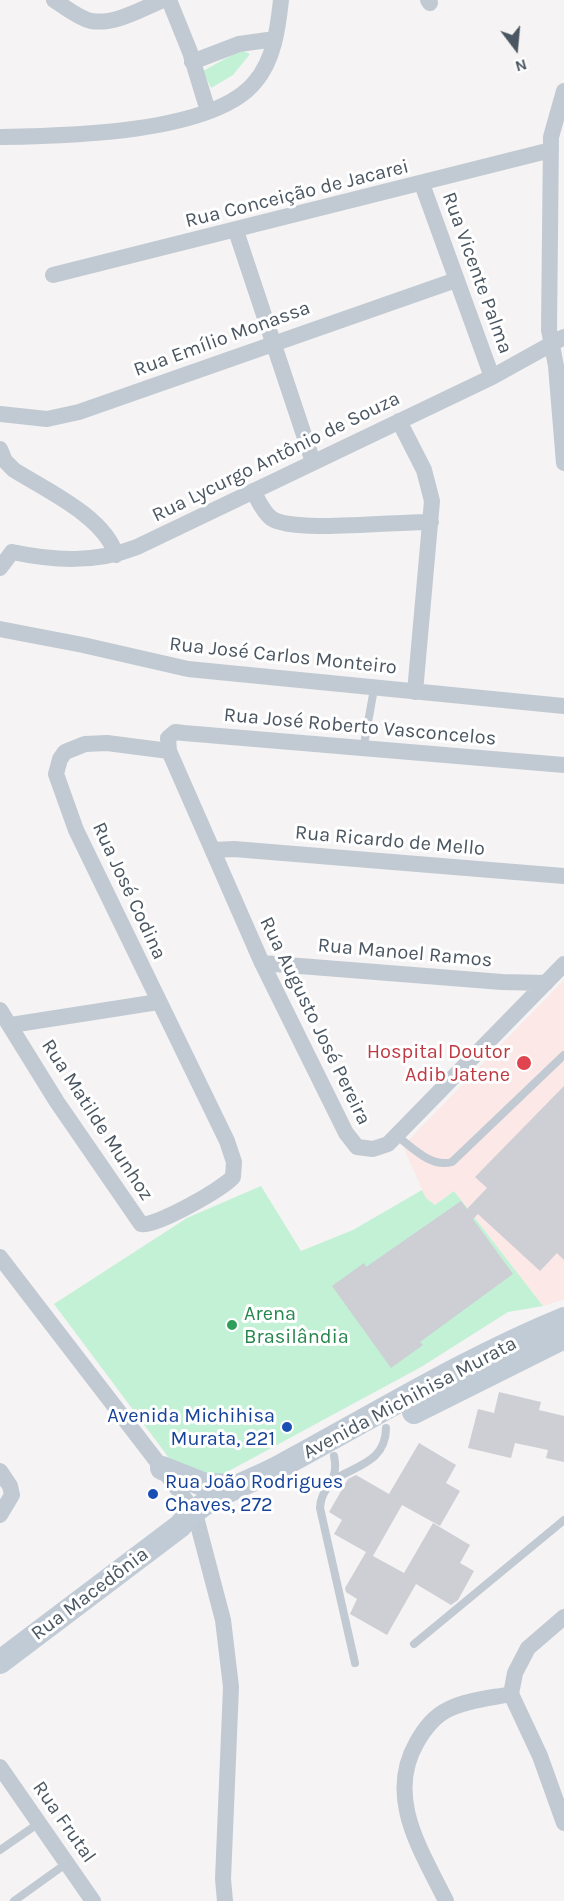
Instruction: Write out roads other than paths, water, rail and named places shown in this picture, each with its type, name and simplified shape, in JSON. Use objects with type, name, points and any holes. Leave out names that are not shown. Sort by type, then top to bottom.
[{"type":"street","points":[[54,0],[90,21],[123,17],[163,0]]},
{"type":"street","points":[[169,0],[208,111]]},
{"type":"street","points":[[0,138],[91,135],[141,128],[208,111],[241,96],[255,82],[266,65],[275,39],[280,0]]},
{"type":"street","points":[[192,62],[239,44],[275,39]]},
{"type":"street","points":[[564,91],[551,137],[549,330],[558,340],[564,464]]},
{"type":"street","name":"Rua Conceição de Jacarei","points":[[52,275],[236,231],[551,150]]},
{"type":"street","name":"Rua Vicente Palma","points":[[422,184],[492,377]]},
{"type":"street","points":[[236,231],[313,462]]},
{"type":"street","name":"Rua Emílio Monassa","points":[[0,414],[37,419],[71,414],[456,280]]},
{"type":"street","name":"Rua Lycurgo Antônio de Souza","points":[[0,568],[6,550],[55,560],[116,555],[492,377],[558,340]]},
{"type":"street","points":[[399,421],[430,489],[431,522],[415,692]]},
{"type":"street","points":[[0,449],[5,461],[14,470],[86,516],[112,542],[116,555]]},
{"type":"street","points":[[253,491],[269,517],[291,525],[431,522]]},
{"type":"street","name":"Rua José Carlos Monteiro","points":[[0,629],[84,645],[188,669],[564,706]]},
{"type":"street","name":"Rua José Roberto Vasconcelos","points":[[169,751],[168,736],[175,732],[363,750],[564,765]]},
{"type":"street","name":"Rua José Codina","points":[[169,751],[107,743],[85,744],[65,752],[57,767],[58,784],[76,830],[227,1141]]},
{"type":"street","name":"Rua Augusto José Pereira","points":[[169,751],[262,963],[353,1143],[362,1149],[373,1149],[388,1144],[397,1136],[564,964]]},
{"type":"street","name":"Rua Ricardo de Mello","points":[[213,850],[234,849],[564,876]]},
{"type":"street","name":"Rua Manoel Ramos","points":[[262,963],[502,982],[546,983]]},
{"type":"street","points":[[11,1025],[158,1002]]},
{"type":"street","name":"Rua Matilde Munhoz","points":[[0,1010],[57,1102],[141,1224],[149,1225],[160,1220],[229,1182],[233,1177],[235,1166],[227,1141]]},
{"type":"street","points":[[0,1257],[162,1468],[190,1519],[223,1620],[231,1687],[223,1879],[225,1901]]},
{"type":"street","name":"Avenida Michihisa Murata","points":[[190,1519],[244,1485],[461,1368],[564,1319]]},
{"type":"street","name":"Avenida Michihisa Murata","points":[[190,1519],[334,1468],[386,1428],[564,1337]]},
{"type":"street","points":[[162,1468],[205,1485],[244,1485]]},
{"type":"street","points":[[0,1471],[10,1486],[12,1495],[0,1515]]},
{"type":"street","name":"Rua Macedônia","points":[[0,1662],[190,1519]]},
{"type":"street","points":[[564,1617],[528,1648],[515,1673],[511,1694],[540,1756],[564,1823]]},
{"type":"street","points":[[446,1901],[409,1823],[402,1790],[407,1763],[424,1728],[447,1710],[511,1694]]},
{"type":"street","name":"Rua Frutal","points":[[0,1767],[93,1901]]},
{"type":"lane","points":[[363,750],[374,689]]},
{"type":"lane","points":[[397,1136],[434,1163],[443,1165],[452,1162],[564,1055]]},
{"type":"lane","points":[[334,1468],[320,1508],[355,1663]]},
{"type":"lane","points":[[414,1644],[564,1520]]},
{"type":"lane","points":[[0,1850],[39,1823]]},
{"type":"lane","points":[[14,1901],[67,1863]]},
{"type":"place","name":"Hospital Doutor Adib Jatene","points":[[524,1063]]},
{"type":"place","name":"Arena Brasilândia","points":[[232,1325]]},
{"type":"place","name":"Avenida Michihisa Murata, 221","points":[[287,1427]]},
{"type":"place","name":"Rua João Rodrigues Chaves, 272","points":[[153,1494]]}]
